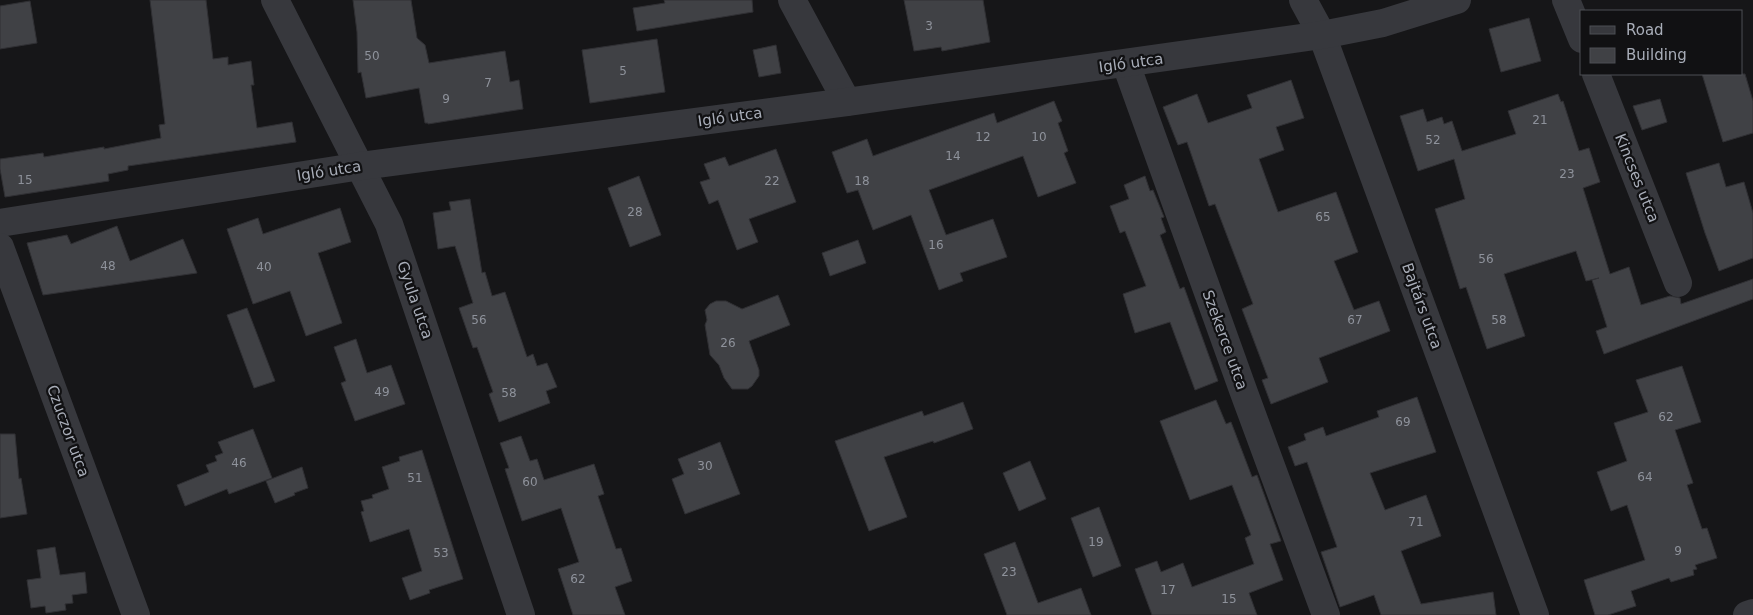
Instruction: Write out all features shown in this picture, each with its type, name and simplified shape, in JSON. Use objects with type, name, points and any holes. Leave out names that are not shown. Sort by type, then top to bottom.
[{"type":"street","name":"Gyula utca","points":[[275,0],[389,224],[521,615]]},
{"type":"street","points":[[792,0],[847,102]]},
{"type":"street","name":"Bajtárs utca","points":[[1303,0],[1322,35],[1535,615]]},
{"type":"street","name":"Igló utca","points":[[0,223],[361,166],[1126,64],[1322,35],[1383,24],[1457,0]]},
{"type":"street","points":[[1566,0],[1580,34]]},
{"type":"street","name":"Szekerce utca","points":[[1126,64],[1239,380],[1326,615]]},
{"type":"street","name":"Kincses utca","points":[[1596,75],[1678,283]]},
{"type":"street","name":"Czuczor utca","points":[[0,247],[136,615]]},
{"type":"building","points":[[150,0],[206,0],[213,59],[228,57],[228,65],[251,61],[254,85],[251,85],[257,128],[292,122],[296,142],[128,166],[128,170],[108,174],[109,181],[5,197],[0,159],[43,153],[44,157],[104,147],[104,149],[161,138],[159,125],[165,124]]},
{"type":"building","points":[[353,0],[411,0],[417,38],[425,45],[429,63],[505,51],[510,82],[519,80],[523,109],[428,124],[425,123],[419,88],[366,98],[361,72],[358,73],[357,32]]},
{"type":"building","points":[[664,0],[752,0],[753,12],[637,31],[633,8],[665,3]]},
{"type":"building","points":[[904,0],[983,0],[990,42],[942,51],[941,47],[914,51]]},
{"type":"building","points":[[30,1],[37,43],[0,49],[0,6]]},
{"type":"building","points":[[1529,18],[1541,61],[1501,72],[1489,29]]},
{"type":"building","points":[[657,39],[665,92],[590,103],[582,50]]},
{"type":"building","points":[[776,45],[781,73],[759,77],[753,50]]},
{"type":"building","points":[[1745,74],[1753,101],[1753,133],[1723,142],[1702,75]]},
{"type":"building","points":[[1291,80],[1304,118],[1276,127],[1284,150],[1259,159],[1278,212],[1336,192],[1358,252],[1334,261],[1354,310],[1379,301],[1390,331],[1319,358],[1328,382],[1271,404],[1262,380],[1268,378],[1242,309],[1253,304],[1215,204],[1209,206],[1187,142],[1178,145],[1163,107],[1197,94],[1208,123],[1252,108],[1247,95]]},
{"type":"building","points":[[1558,94],[1561,102],[1563,101],[1579,151],[1589,148],[1600,182],[1583,188],[1610,274],[1629,267],[1641,305],[1670,296],[1680,298],[1681,304],[1753,279],[1753,299],[1604,354],[1596,331],[1607,327],[1592,280],[1599,278],[1586,281],[1576,251],[1504,274],[1525,336],[1487,349],[1466,287],[1460,289],[1435,209],[1465,199],[1454,159],[1418,171],[1400,116],[1423,109],[1427,122],[1442,117],[1444,124],[1452,121],[1462,151],[1516,134],[1508,111]]},
{"type":"building","points":[[1660,99],[1667,122],[1642,130],[1633,106]]},
{"type":"building","points":[[1054,101],[1062,121],[1058,123],[1068,151],[1064,153],[1076,183],[1038,197],[1023,156],[929,190],[946,235],[993,219],[1007,257],[960,273],[963,281],[939,290],[911,215],[873,230],[858,190],[847,193],[832,152],[867,139],[873,156],[994,113],[997,123]]},
{"type":"building","points":[[776,149],[796,202],[749,219],[758,242],[737,250],[718,200],[709,204],[700,182],[710,179],[704,164],[725,157],[729,166]]},
{"type":"building","points":[[1719,163],[1726,187],[1744,182],[1753,213],[1753,258],[1719,271],[1686,173]]},
{"type":"building","points":[[639,176],[661,235],[630,247],[608,188]]},
{"type":"building","points":[[1145,176],[1150,191],[1153,190],[1164,217],[1161,218],[1166,232],[1160,235],[1180,289],[1184,287],[1218,381],[1195,390],[1170,322],[1135,333],[1123,294],[1146,286],[1125,231],[1120,233],[1110,206],[1129,199],[1124,185]]},
{"type":"building","points":[[470,199],[482,273],[485,272],[492,296],[505,292],[527,357],[533,354],[537,366],[547,363],[557,387],[546,391],[550,403],[499,422],[489,394],[493,392],[477,347],[473,348],[459,308],[473,303],[455,246],[438,249],[433,213],[451,210],[449,202]]},
{"type":"building","points":[[340,208],[351,242],[318,253],[342,323],[306,336],[290,291],[253,304],[227,229],[258,218],[263,234]]},
{"type":"building","points":[[117,226],[130,261],[183,239],[197,273],[43,295],[27,243],[67,235],[71,244]]},
{"type":"building","points":[[858,240],[866,263],[830,276],[822,253]]},
{"type":"building","points":[[778,295],[790,325],[749,341],[759,370],[759,376],[748,389],[732,389],[724,378],[719,365],[710,355],[705,325],[707,320],[705,310],[716,301],[726,301],[742,309]]},
{"type":"building","points":[[247,308],[275,381],[254,388],[227,315]]},
{"type":"building","points":[[356,339],[367,373],[391,365],[405,404],[355,421],[341,383],[346,381],[334,347]]},
{"type":"building","points":[[1682,366],[1701,422],[1675,430],[1693,483],[1687,485],[1702,529],[1707,528],[1717,558],[1695,565],[1697,569],[1693,570],[1694,575],[1671,582],[1669,578],[1631,591],[1636,606],[1608,615],[1595,615],[1584,580],[1645,560],[1627,505],[1611,511],[1597,472],[1627,461],[1614,423],[1648,412],[1636,380]]},
{"type":"building","points":[[1417,397],[1436,452],[1370,473],[1385,510],[1426,495],[1441,536],[1401,551],[1421,604],[1493,592],[1496,615],[1381,615],[1374,595],[1340,607],[1321,552],[1337,547],[1307,462],[1295,466],[1288,447],[1306,440],[1304,434],[1323,427],[1326,436],[1379,417],[1377,411]]},
{"type":"building","points":[[1216,400],[1226,424],[1231,422],[1252,477],[1257,475],[1281,541],[1270,544],[1283,580],[1249,593],[1257,615],[1152,615],[1135,569],[1157,561],[1161,572],[1183,563],[1192,587],[1254,564],[1245,538],[1251,535],[1232,485],[1190,500],[1160,421]]},
{"type":"building","points":[[963,402],[973,429],[934,443],[933,441],[884,457],[907,517],[869,531],[835,441],[922,411],[924,416]]},
{"type":"building","points":[[253,429],[272,478],[229,494],[227,489],[185,506],[177,485],[209,472],[206,465],[217,461],[215,456],[223,453],[218,442]]},
{"type":"building","points":[[0,434],[15,434],[19,479],[21,478],[27,514],[0,518]]},
{"type":"building","points":[[521,436],[530,461],[537,459],[544,480],[594,464],[604,494],[598,496],[616,549],[621,548],[632,581],[615,587],[625,615],[573,615],[558,569],[579,562],[561,508],[522,521],[505,469],[509,468],[500,443]]},
{"type":"building","points":[[720,442],[740,494],[685,514],[672,479],[684,474],[678,459]]},
{"type":"building","points":[[422,450],[463,579],[429,590],[430,593],[410,600],[402,578],[422,571],[409,529],[370,542],[361,512],[364,511],[361,501],[373,498],[372,495],[389,489],[382,467],[400,461],[399,457]]},
{"type":"building","points":[[1030,461],[1046,499],[1019,511],[1003,473]]},
{"type":"building","points":[[302,467],[308,488],[275,503],[266,481]]},
{"type":"building","points":[[1099,507],[1121,566],[1093,577],[1071,518]]},
{"type":"building","points":[[1015,542],[1038,603],[1081,588],[1091,615],[1007,615],[984,554]]},
{"type":"building","points":[[55,547],[60,575],[85,572],[87,593],[72,595],[73,603],[65,604],[66,610],[46,613],[45,606],[31,608],[27,580],[41,578],[37,550]]}]
